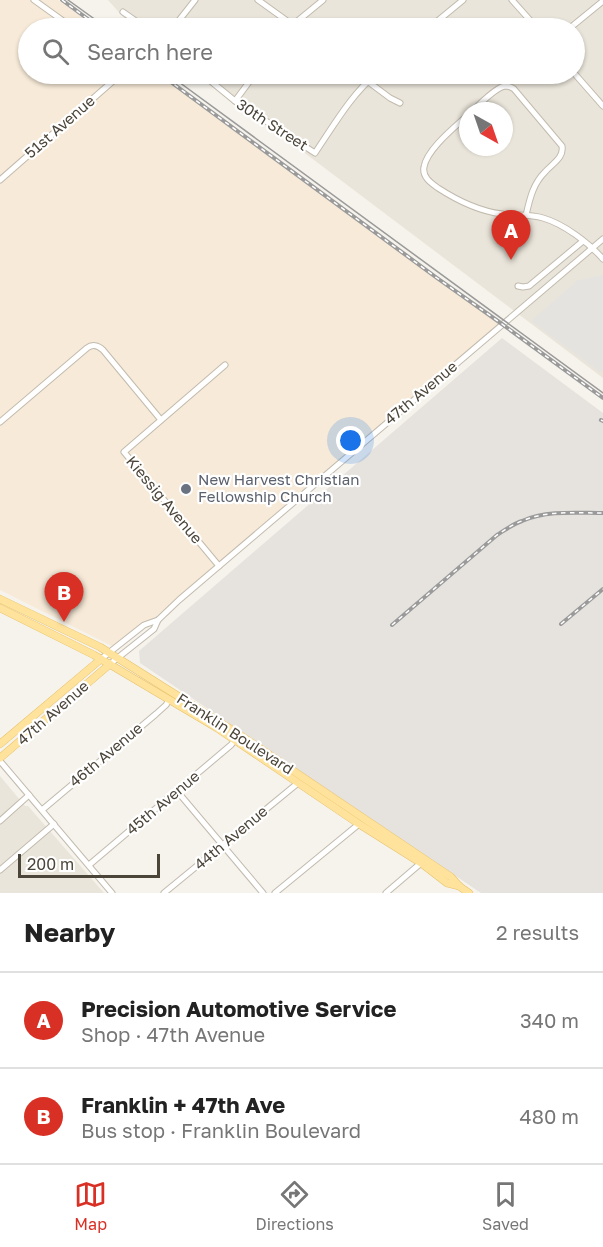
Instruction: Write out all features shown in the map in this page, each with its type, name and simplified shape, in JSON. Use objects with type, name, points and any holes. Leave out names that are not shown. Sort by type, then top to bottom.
[{"type":"main road","name":"Franklin Boulevard","points":[[0,599],[100,647],[221,723],[452,877],[469,893]]},
{"type":"main road","name":"Franklin Boulevard","points":[[0,608],[110,664],[183,708],[260,756],[447,883],[459,886]]},
{"type":"main road","name":"47th Avenue","points":[[0,744],[101,660]]},
{"type":"main road","name":"47th Avenue","points":[[0,759],[110,664]]},
{"type":"main road","points":[[183,708],[192,709],[213,722],[221,723],[228,732],[252,747],[260,756]]},
{"type":"street","points":[[34,0],[59,18]]},
{"type":"street","points":[[181,18],[195,0]]},
{"type":"street","points":[[258,0],[281,18]]},
{"type":"street","points":[[303,18],[322,0]]},
{"type":"street","points":[[441,18],[463,0]]},
{"type":"street","points":[[512,0],[528,18]]},
{"type":"street","points":[[582,18],[603,1]]},
{"type":"street","points":[[123,12],[132,18]]},
{"type":"street","name":"51st Avenue","points":[[0,180],[110,84]]},
{"type":"street","name":"30th Street","points":[[214,84],[235,101],[315,153],[339,117],[366,84]]},
{"type":"street","points":[[235,101],[248,84]]},
{"type":"street","points":[[372,84],[400,103]]},
{"type":"street","points":[[584,84],[603,106]]},
{"type":"street","points":[[482,102],[498,88],[509,86],[562,146],[561,157],[534,185],[526,214]]},
{"type":"street","points":[[459,123],[428,156],[423,169],[426,178],[452,197],[469,205],[502,214],[526,214],[550,220],[593,247],[603,259]]},
{"type":"street","name":"47th Avenue","points":[[101,660],[144,625],[158,620],[603,238]]},
{"type":"street","points":[[518,286],[524,287],[533,283],[583,241]]},
{"type":"street","points":[[0,422],[87,348],[94,346],[103,350],[161,420]]},
{"type":"street","name":"Kiessig Avenue","points":[[219,566],[124,452],[225,365]]},
{"type":"street","name":"47th Avenue","points":[[110,664],[154,629],[158,620]]},
{"type":"street","name":"46th Avenue","points":[[42,810],[156,714],[169,700]]},
{"type":"street","name":"45th Avenue","points":[[89,865],[235,740]]},
{"type":"street","points":[[0,759],[112,893]]},
{"type":"street","name":"44th Avenue","points":[[165,893],[298,783]]},
{"type":"street","points":[[177,791],[263,893]]},
{"type":"street","points":[[0,821],[29,795]]},
{"type":"street","points":[[0,870],[54,824]]},
{"type":"street","points":[[276,893],[359,824]]},
{"type":"street","points":[[386,893],[420,863]]},
{"type":"shaded area","points":[[0,0],[58,0],[83,18],[18,18],[18,84],[172,84],[501,325],[118,649],[0,590]]},
{"type":"shaded area","points":[[108,0],[603,0],[603,378],[213,84],[585,84],[585,18],[124,18]]},
{"type":"shaded area","points":[[603,275],[603,371],[600,372],[531,321],[578,280]]},
{"type":"shaded area","points":[[502,338],[603,413],[603,893],[481,893],[140,663],[139,651]]},
{"type":"shaded area","points":[[0,776],[25,806],[28,806],[104,893],[0,893]]},
{"type":"tram line","points":[[68,0],[93,18]]},
{"type":"tram line","points":[[182,84],[603,393]]},
{"type":"railway","points":[[62,0],[86,18]]},
{"type":"railway","points":[[174,84],[603,398]]},
{"type":"railway","points":[[392,625],[497,535],[512,525],[542,515],[603,513]]},
{"type":"railway","points":[[561,624],[603,589]]},
{"type":"place","name":"Precision Automotive Service","points":[[511,260]]},
{"type":"place","name":"New Harvest Christian Fellowship Church","points":[[186,489]]},
{"type":"place","name":"Franklin + 47th Ave","points":[[64,622]]}]
